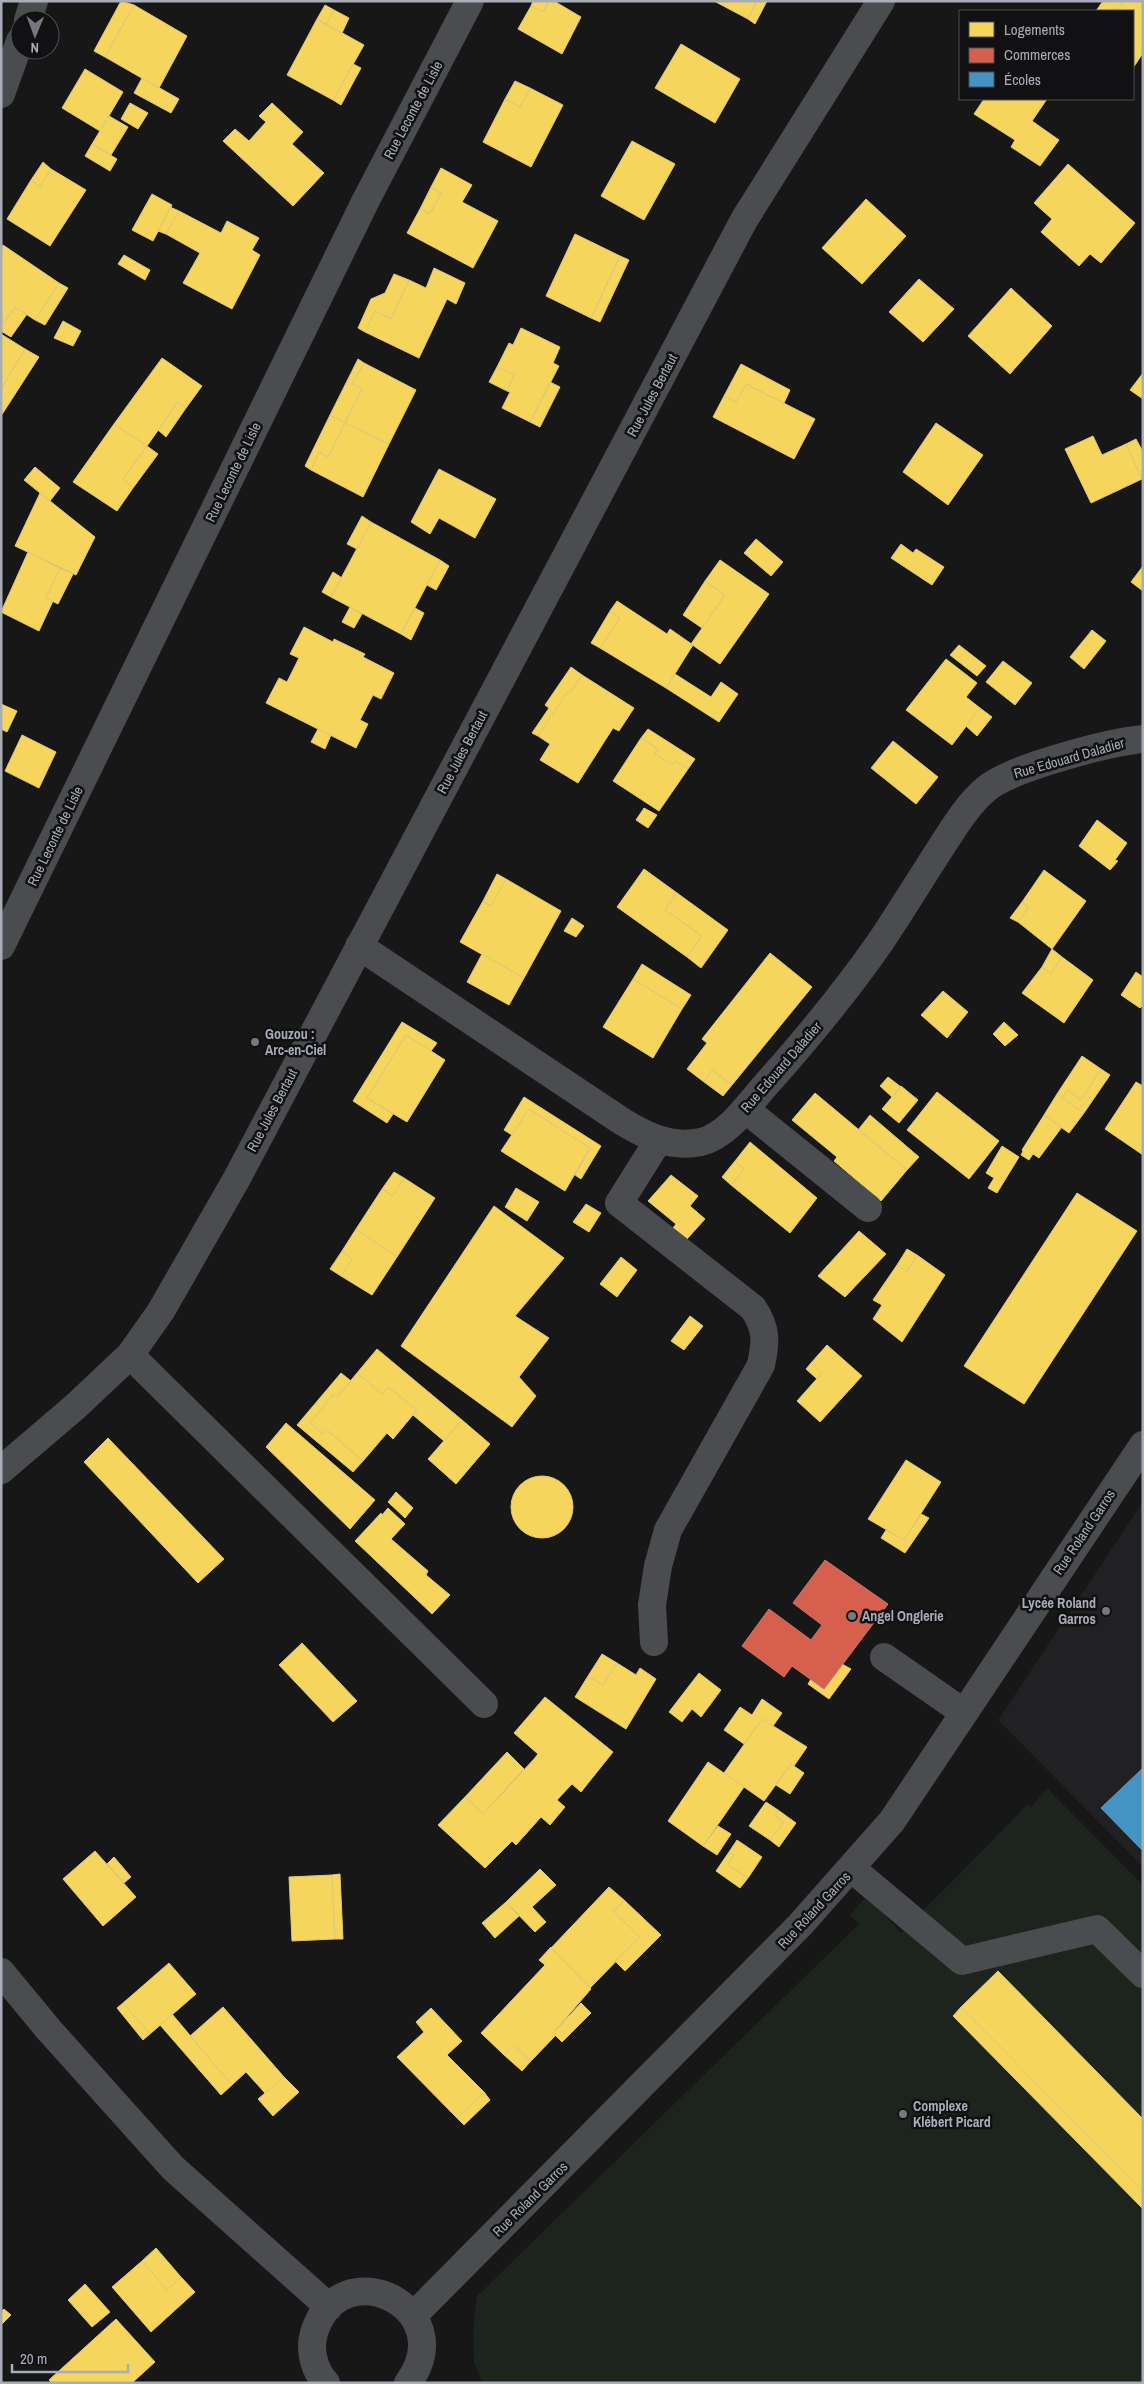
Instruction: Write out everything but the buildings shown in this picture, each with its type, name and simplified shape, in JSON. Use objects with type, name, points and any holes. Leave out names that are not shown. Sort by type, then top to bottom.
[{"type":"street","name":"Rue Leconte de Lisle","points":[[1,946],[366,200],[470,1]]},
{"type":"street","name":"Rue Jules Bertaut","points":[[1,1470],[76,1406],[130,1355],[161,1311],[236,1180],[744,220],[881,1]]},
{"type":"street","points":[[1,94],[13,60]]},
{"type":"street","name":"Rue Edouard Daladier","points":[[359,946],[622,1122],[658,1141],[675,1144],[702,1142],[720,1132],[745,1109],[816,1028],[880,942],[958,822],[986,789],[1007,776],[1120,741],[1143,739]]},
{"type":"street","points":[[745,1109],[868,1208]]},
{"type":"street","points":[[654,1642],[652,1606],[658,1566],[668,1530],[761,1365],[765,1346],[763,1324],[753,1308],[619,1203],[658,1141]]},
{"type":"street","points":[[130,1355],[484,1704]]},
{"type":"street","name":"Rue Roland Garros","points":[[414,2316],[787,1939],[892,1821],[1143,1445]]},
{"type":"street","points":[[884,1656],[963,1712]]},
{"type":"street","points":[[852,1868],[962,1961],[1097,1929],[1143,1974]]},
{"type":"street","points":[[1,1972],[49,2030],[173,2168],[328,2307]]},
{"type":"street","points":[[326,2383],[313,2360],[312,2341],[317,2323],[328,2307],[344,2296],[363,2291],[382,2294],[400,2302],[414,2316],[421,2333],[422,2352],[417,2371],[408,2383]]},
{"type":"shaded area","name":"Lycée Roland Garros","points":[[1143,1502],[1143,1867],[998,1720]]},
{"type":"shaded area","name":"Complexe Klébert Picard","points":[[1047,1788],[1143,1885],[1143,2383],[483,2383],[474,2363],[473,2330],[477,2296],[859,1924],[850,1915],[867,1896],[901,1933],[1028,1804],[1031,1808]]},
{"type":"place","name":"Gouzou : Arc-en-Ciel","points":[[255,1042]]},
{"type":"place","name":"Lycée Roland Garros","points":[[1106,1611]]},
{"type":"place","name":"Angel Onglerie","points":[[852,1616]]},
{"type":"place","name":"Complexe Klébert Picard","points":[[903,2114]]}]
